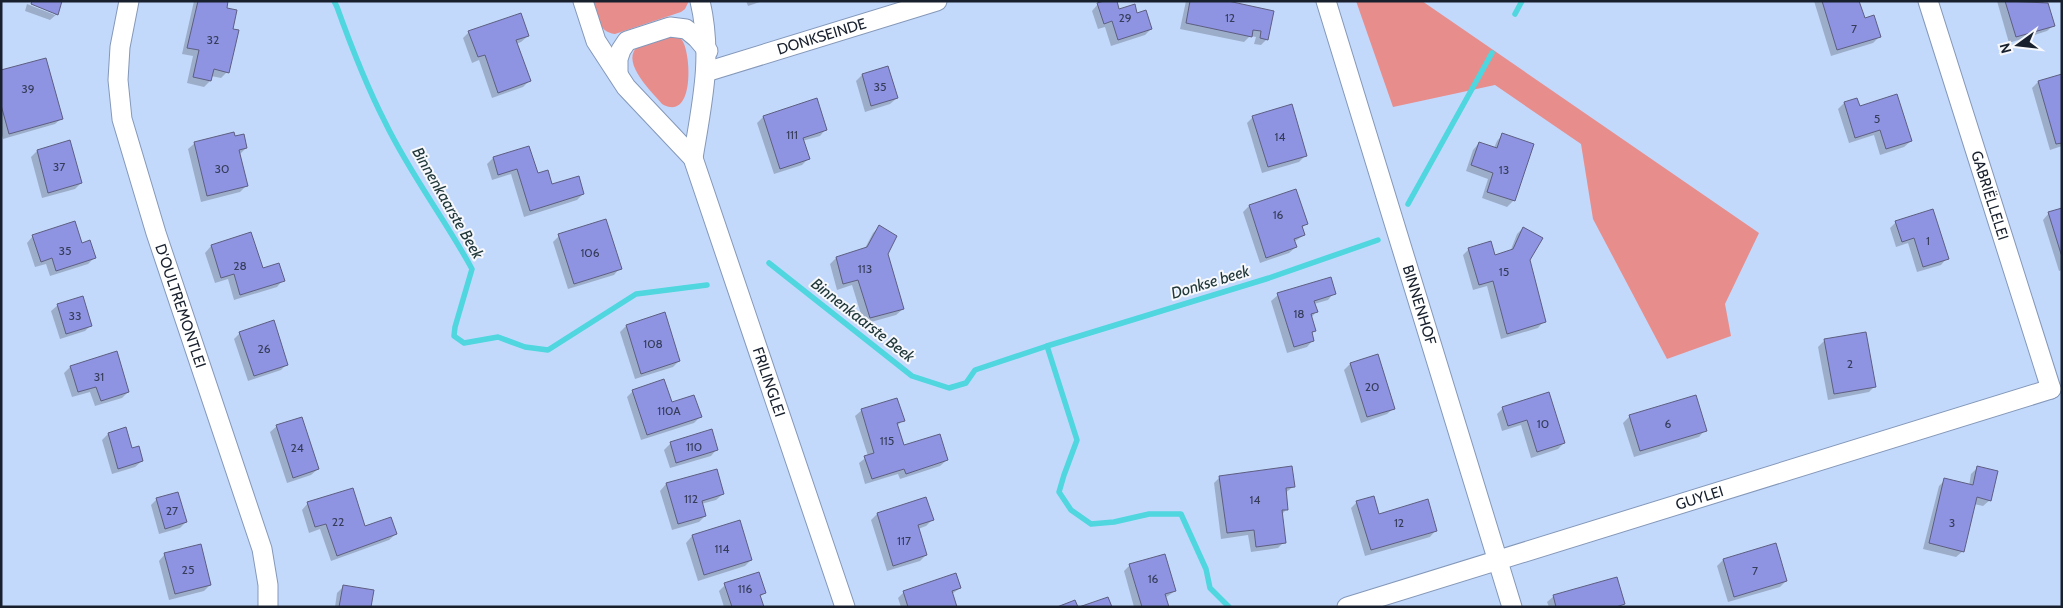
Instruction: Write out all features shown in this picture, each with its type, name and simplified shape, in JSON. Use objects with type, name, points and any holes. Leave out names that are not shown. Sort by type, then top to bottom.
[{"type":"street","name":"D'OULTREMONTLEI","points":[[129,1],[120,47],[118,80],[122,119],[160,242],[262,549],[268,585],[268,607]]},
{"type":"street","name":"FRILINGLEI","points":[[583,1],[596,41],[626,87],[694,158],[845,607]]},
{"type":"street","name":"FRILINGLEI","points":[[694,158],[708,51],[706,26],[700,1]]},
{"type":"street","name":"DONKSEINDE","points":[[706,72],[937,1]]},
{"type":"street","name":"BINNENHOF","points":[[1326,1],[1512,607]]},
{"type":"street","name":"GABRIËLLELEI","points":[[1928,1],[2056,393]]},
{"type":"street","points":[[618,74],[618,59],[627,41],[670,27],[686,29],[708,51]]},
{"type":"street","name":"GUYLEI","points":[[1347,607],[2056,393]]},
{"type":"shaded area","points":[[591,1],[689,1],[681,12],[615,34],[609,33],[598,22]]},
{"type":"shaded area","points":[[1356,1],[1422,1],[1759,233],[1725,304],[1731,336],[1667,359],[1593,219],[1581,144],[1495,85],[1393,107]]},
{"type":"shaded area","points":[[664,35],[680,38],[684,43],[687,54],[688,81],[686,93],[681,103],[673,107],[662,104],[640,78],[633,62],[636,48],[645,42]]},
{"type":"building","points":[[32,1],[62,1],[58,15],[31,4]]},
{"type":"building","points":[[198,1],[228,1],[227,8],[237,10],[233,29],[239,30],[229,73],[214,69],[211,81],[193,77],[199,50],[187,48]]},
{"type":"building","points":[[1117,1],[1119,9],[1135,4],[1137,13],[1146,10],[1152,29],[1118,40],[1112,21],[1104,24],[1097,3]]},
{"type":"building","points":[[1190,1],[1228,1],[1274,11],[1268,40],[1260,38],[1261,31],[1253,30],[1252,37],[1186,23]]},
{"type":"building","points":[[1822,1],[1859,1],[1865,18],[1874,15],[1881,37],[1837,50]]},
{"type":"building","points":[[2005,1],[2048,3],[2055,26],[2016,37]]},
{"type":"building","points":[[521,13],[529,36],[516,40],[531,81],[498,93],[485,55],[478,57],[468,31]]},
{"type":"building","points":[[46,58],[63,119],[9,134],[1,105],[1,70]]},
{"type":"building","points":[[888,66],[898,98],[871,106],[862,74]]},
{"type":"building","points":[[2062,74],[2062,143],[2056,144],[2038,81]]},
{"type":"building","points":[[1897,94],[1912,141],[1886,149],[1880,130],[1855,138],[1844,102],[1857,98],[1860,106]]},
{"type":"building","points":[[817,98],[827,130],[803,138],[810,159],[780,169],[763,116]]},
{"type":"building","points":[[1292,104],[1307,156],[1268,167],[1252,116]]},
{"type":"building","points":[[234,132],[235,136],[244,134],[247,148],[239,150],[248,186],[207,196],[194,142]]},
{"type":"building","points":[[1502,133],[1534,144],[1515,201],[1487,192],[1493,173],[1471,165],[1479,142],[1497,148]]},
{"type":"building","points":[[70,140],[82,183],[48,193],[37,150]]},
{"type":"building","points":[[529,146],[538,173],[548,170],[552,184],[579,176],[584,194],[530,211],[517,169],[498,175],[493,157]]},
{"type":"building","points":[[1296,189],[1308,224],[1302,226],[1305,235],[1294,239],[1297,247],[1266,258],[1249,205]]},
{"type":"building","points":[[2062,208],[2062,257],[2048,212]]},
{"type":"building","points":[[1933,209],[1949,259],[1923,267],[1914,238],[1902,242],[1895,221]]},
{"type":"building","points":[[606,219],[622,269],[574,284],[558,234]]},
{"type":"building","points":[[75,221],[82,243],[90,240],[96,258],[56,271],[52,258],[41,262],[32,235]]},
{"type":"building","points":[[879,225],[897,236],[888,254],[904,309],[870,318],[858,280],[843,284],[836,257],[867,247]]},
{"type":"building","points":[[1523,227],[1543,238],[1530,260],[1546,322],[1507,334],[1493,281],[1479,285],[1468,248],[1491,241],[1495,255],[1513,249]]},
{"type":"building","points":[[251,232],[263,268],[279,263],[285,281],[240,295],[234,274],[221,278],[211,245]]},
{"type":"building","points":[[1331,277],[1336,294],[1314,301],[1318,312],[1311,314],[1316,331],[1312,332],[1314,341],[1294,347],[1277,293]]},
{"type":"building","points":[[83,296],[92,326],[66,334],[57,304]]},
{"type":"building","points":[[665,312],[680,361],[641,374],[626,325]]},
{"type":"building","points":[[274,320],[288,365],[254,376],[239,332]]},
{"type":"building","points":[[1866,332],[1876,387],[1834,394],[1824,339]]},
{"type":"building","points":[[117,351],[129,392],[101,401],[96,387],[78,392],[70,366]]},
{"type":"building","points":[[1378,354],[1395,409],[1367,417],[1350,363]]},
{"type":"building","points":[[664,379],[672,402],[694,395],[702,417],[647,435],[632,390]]},
{"type":"building","points":[[1549,392],[1565,443],[1537,452],[1527,420],[1508,426],[1502,407]]},
{"type":"building","points":[[1696,395],[1707,431],[1640,451],[1629,415]]},
{"type":"building","points":[[897,398],[905,421],[897,423],[904,445],[940,434],[948,460],[906,474],[904,469],[872,479],[864,456],[874,453],[861,409]]},
{"type":"building","points":[[302,417],[319,469],[293,478],[276,425]]},
{"type":"building","points":[[126,427],[132,448],[139,446],[143,461],[118,469],[108,433]]},
{"type":"building","points":[[712,429],[718,450],[676,463],[670,442]]},
{"type":"building","points":[[1292,466],[1295,487],[1286,488],[1288,510],[1282,510],[1286,543],[1256,547],[1254,530],[1227,533],[1219,476]]},
{"type":"building","points":[[1977,466],[1998,471],[1991,501],[1977,497],[1964,552],[1929,543],[1944,478],[1973,485]]},
{"type":"building","points":[[717,469],[724,494],[702,501],[706,516],[678,524],[666,483]]},
{"type":"building","points":[[353,488],[365,526],[391,517],[397,534],[337,556],[326,524],[315,527],[307,502]]},
{"type":"building","points":[[178,492],[187,522],[165,529],[156,498]]},
{"type":"building","points":[[1374,496],[1379,514],[1428,499],[1437,531],[1371,550],[1356,501]]},
{"type":"building","points":[[926,497],[934,520],[918,525],[927,555],[893,566],[877,513]]},
{"type":"building","points":[[740,520],[752,560],[704,575],[692,535]]},
{"type":"building","points":[[1776,543],[1787,581],[1734,597],[1723,559]]},
{"type":"building","points":[[201,544],[211,585],[175,594],[164,553]]},
{"type":"building","points":[[1165,554],[1176,591],[1165,594],[1169,607],[1142,607],[1129,564]]},
{"type":"building","points":[[759,572],[766,593],[760,595],[764,607],[732,607],[724,583]]},
{"type":"building","points":[[956,573],[961,588],[952,591],[957,607],[908,607],[903,591]]},
{"type":"building","points":[[1617,577],[1625,604],[1616,607],[1556,607],[1553,595]]},
{"type":"building","points":[[343,585],[374,590],[371,607],[339,607]]},
{"type":"building","points":[[1108,597],[1112,607],[1079,607]]},
{"type":"building","points":[[1075,600],[1078,607],[1057,607]]},
{"type":"waterway","name":"Binnenkaarste Beek","points":[[334,1],[378,108],[416,178],[451,232],[472,269],[454,336],[464,343],[498,337],[525,347],[548,350],[636,294],[707,285]]},
{"type":"waterway","name":"Donkse beek","points":[[1515,14],[1522,1]]},
{"type":"waterway","name":"Donkse beek","points":[[1408,204],[1492,53]]},
{"type":"waterway","name":"Donkse beek","points":[[1047,346],[1269,278],[1378,240]]},
{"type":"waterway","name":"Binnenkaarste Beek","points":[[769,263],[912,376],[949,388],[966,383],[975,370],[1047,346],[1077,440],[1059,492],[1071,510],[1091,524],[1114,522],[1149,514],[1181,514],[1206,569],[1210,588],[1229,607]]}]
